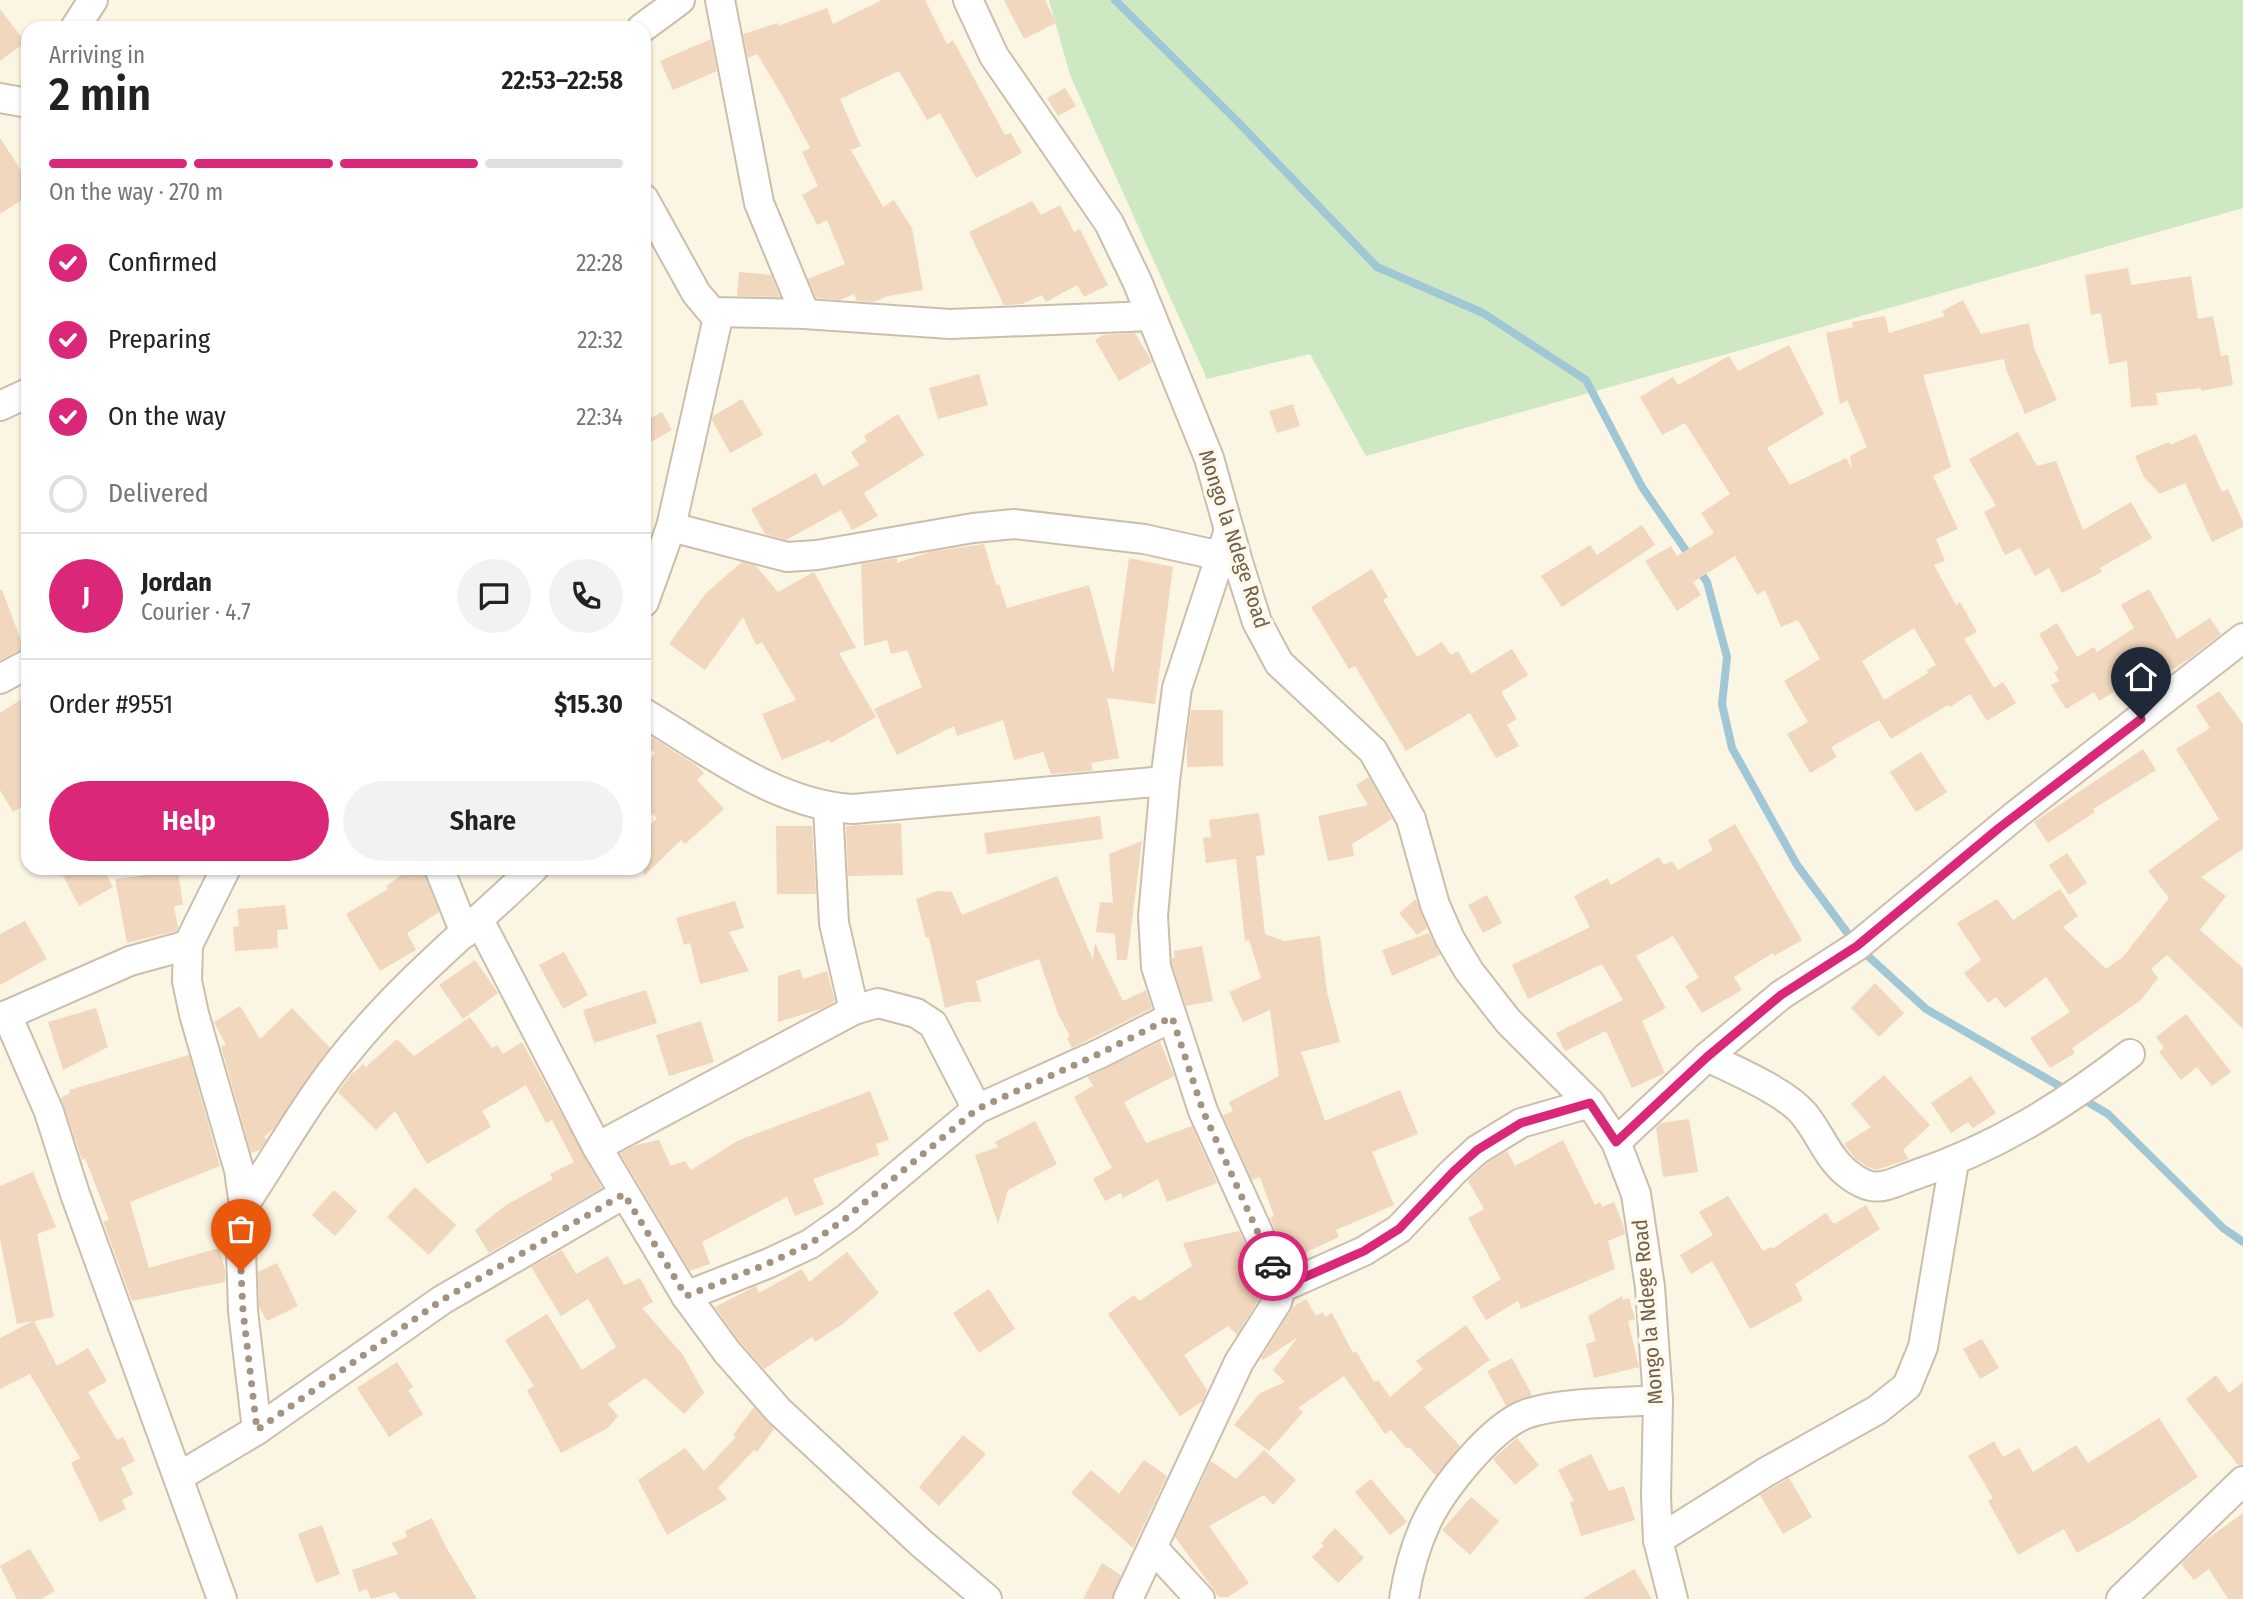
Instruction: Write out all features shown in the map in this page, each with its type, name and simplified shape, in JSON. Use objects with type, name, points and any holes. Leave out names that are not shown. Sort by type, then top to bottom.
[{"type":"street","points":[[80,21],[93,0]]},
{"type":"street","points":[[651,21],[680,0]]},
{"type":"street","points":[[720,0],[759,203],[805,314]]},
{"type":"street","name":"Mongo la Ndege Road","points":[[968,0],[994,56],[1109,223],[1151,316],[1209,458],[1225,543],[1257,622],[1279,663],[1373,751],[1411,819],[1435,905],[1450,939],[1469,971],[1508,1021],[1590,1103],[1616,1142],[1636,1194],[1650,1287],[1658,1399],[1658,1540],[1673,1599]]},
{"type":"street","points":[[0,98],[21,102]]},
{"type":"street","points":[[651,212],[696,293],[712,312],[805,314],[950,324],[1151,316]]},
{"type":"street","points":[[651,583],[671,527],[719,313]]},
{"type":"street","points":[[0,406],[21,396]]},
{"type":"street","points":[[671,527],[787,557],[817,555],[973,528],[1014,524],[1144,539],[1225,543],[1177,688],[1165,781],[1153,916],[1156,967],[1203,1111],[1276,1272],[1280,1288],[1277,1302],[1239,1362],[1128,1599]]},
{"type":"street","points":[[1616,1142],[1707,1057],[1781,995],[1857,946],[2007,822],[2243,638]]},
{"type":"street","points":[[0,679],[21,668]]},
{"type":"street","points":[[651,717],[743,772],[802,800],[828,807],[853,809],[1165,781]]},
{"type":"street","points":[[828,807],[834,923],[854,1010]]},
{"type":"street","points":[[223,875],[188,945],[187,981],[239,1170],[244,1205],[241,1251],[243,1311],[257,1430]]},
{"type":"street","points":[[443,875],[624,1194],[686,1296],[727,1352],[779,1411],[921,1543],[987,1599]]},
{"type":"street","points":[[244,1205],[328,1075],[349,1049],[385,1008],[527,875]]},
{"type":"street","points":[[188,945],[130,961],[3,1016],[48,1112],[75,1194],[180,1476],[219,1598]]},
{"type":"street","points":[[597,1147],[854,1010],[878,1003],[916,1013],[933,1024],[977,1109]]},
{"type":"street","points":[[686,1296],[810,1244],[846,1218],[977,1109],[1101,1053],[1172,1017]]},
{"type":"street","points":[[1707,1057],[1766,1086],[1803,1113],[1828,1153],[1851,1176],[1870,1186],[1885,1185],[1954,1162],[2039,1119],[2130,1054]]},
{"type":"street","points":[[1280,1288],[1364,1251],[1399,1229],[1477,1150],[1521,1123],[1590,1103]]},
{"type":"street","points":[[1658,1540],[1766,1472],[1877,1410],[1907,1386],[1923,1347],[1954,1162]]},
{"type":"street","points":[[180,1476],[257,1430],[442,1300],[624,1194]]},
{"type":"street","points":[[1404,1599],[1414,1552],[1427,1520],[1467,1464],[1501,1427],[1525,1415],[1550,1408],[1658,1399]]},
{"type":"street","points":[[2121,1599],[2243,1481]]},
{"type":"street","points":[[1153,1548],[1200,1599]]},
{"type":"green space","points":[[1049,0],[2243,0],[2243,208],[1366,456],[1310,354],[1207,379],[1070,75]]},
{"type":"building","points":[[882,0],[925,0],[947,44],[953,40],[1005,135],[1011,133],[1022,153],[976,178],[940,113],[927,120],[899,71],[840,99],[861,146],[851,150],[883,207],[894,200],[912,228],[923,290],[888,296],[874,302],[857,301],[854,294],[840,300],[816,298],[808,279],[845,264],[827,220],[817,225],[802,195],[818,186],[802,152],[810,148],[757,54],[748,58],[743,34],[778,23],[778,26],[827,8],[833,24]]},
{"type":"building","points":[[1004,0],[1045,0],[1056,23],[1024,39]]},
{"type":"building","points":[[0,9],[21,37],[21,45],[0,61]]},
{"type":"building","points":[[711,39],[717,71],[673,90],[660,61]]},
{"type":"building","points":[[1065,88],[1076,106],[1058,116],[1047,98]]},
{"type":"building","points":[[0,138],[21,170],[21,200],[0,214]]},
{"type":"building","points":[[1032,201],[1041,215],[1060,205],[1074,232],[1080,229],[1108,285],[1084,297],[1077,285],[1046,302],[1042,295],[1022,304],[1004,305],[969,232]]},
{"type":"building","points":[[2128,268],[2131,285],[2191,276],[2198,319],[2213,316],[2221,356],[2228,355],[2233,385],[2201,391],[2201,388],[2156,393],[2158,405],[2131,407],[2127,361],[2109,364],[2101,313],[2091,315],[2085,275]]},
{"type":"building","points":[[739,272],[771,275],[780,297],[737,296]]},
{"type":"building","points":[[1963,300],[1981,334],[2029,323],[2034,348],[2057,400],[2025,414],[2004,359],[1923,375],[1951,467],[1933,476],[1958,529],[1936,539],[1945,561],[1934,565],[1956,605],[1960,602],[1977,632],[1964,639],[1994,688],[2003,682],[2016,703],[1987,721],[1970,694],[1891,739],[1879,720],[1831,747],[1837,757],[1810,773],[1787,734],[1808,722],[1784,681],[1820,659],[1798,620],[1781,627],[1765,590],[1757,595],[1735,556],[1693,582],[1701,595],[1677,611],[1645,561],[1671,546],[1677,556],[1714,533],[1701,513],[1730,494],[1685,423],[1662,435],[1640,397],[1673,377],[1678,385],[1729,356],[1738,371],[1789,345],[1824,414],[1767,448],[1790,485],[1846,458],[1852,469],[1850,456],[1867,447],[1847,400],[1840,404],[1826,333],[1853,327],[1852,322],[1885,316],[1889,333],[1945,316],[1942,311]],"holes":[[[1914,628],[1936,665],[1927,670],[1928,673],[1884,700],[1862,661]]]},
{"type":"building","points":[[1135,333],[1152,362],[1119,381],[1095,340],[1103,335]]},
{"type":"building","points":[[979,374],[988,405],[938,419],[929,388]]},
{"type":"building","points":[[742,399],[763,435],[730,453],[712,420],[713,416]]},
{"type":"building","points":[[1293,404],[1300,426],[1277,433],[1269,411]]},
{"type":"building","points":[[662,412],[672,430],[651,442],[651,418]]},
{"type":"building","points":[[898,414],[924,455],[864,493],[878,516],[852,530],[841,510],[786,540],[765,534],[751,509],[816,473],[823,486],[859,465],[851,452],[867,441],[864,436]]},
{"type":"building","points":[[2018,432],[2037,466],[2056,461],[2083,530],[2131,502],[2152,538],[2100,568],[2102,572],[2062,593],[2049,568],[2035,576],[2020,548],[2005,555],[1984,512],[1996,506],[1969,459]]},
{"type":"building","points":[[2196,434],[2222,492],[2228,489],[2243,522],[2243,527],[2212,542],[2185,483],[2160,494],[2144,477],[2135,456]]},
{"type":"building","points":[[1642,525],[1655,545],[1562,607],[1541,576],[1590,545],[1597,555]]},
{"type":"building","points":[[984,544],[996,585],[999,584],[1007,608],[1089,585],[1113,674],[1129,558],[1173,567],[1155,704],[1107,698],[1119,758],[1091,763],[1093,770],[1090,771],[1051,774],[1043,752],[1014,760],[1003,720],[957,736],[954,726],[897,755],[874,709],[922,687],[907,650],[891,654],[887,640],[864,646],[861,564],[897,558],[897,563],[929,552]]},
{"type":"building","points":[[742,562],[756,566],[778,592],[814,572],[856,648],[839,653],[876,717],[831,743],[829,740],[782,760],[762,714],[796,700],[762,642],[756,645],[743,617],[705,670],[669,644],[706,593]]},
{"type":"building","points":[[1372,569],[1388,597],[1383,600],[1417,657],[1442,642],[1451,655],[1458,651],[1471,674],[1512,649],[1528,675],[1501,692],[1517,719],[1507,725],[1519,746],[1496,758],[1470,713],[1406,751],[1355,666],[1349,669],[1311,607]]},
{"type":"building","points":[[2149,589],[2177,639],[2210,618],[2221,634],[2189,659],[2149,684],[2143,674],[2099,701],[2094,692],[2066,709],[2051,685],[2059,681],[2054,672],[2059,669],[2039,634],[2057,623],[2077,657],[2094,647],[2097,652],[2134,628],[2121,605]]},
{"type":"building","points":[[2,590],[21,640],[21,650],[0,660]]},
{"type":"building","points":[[2219,691],[2243,724],[2243,849],[2201,877],[2226,896],[2200,930],[2243,968],[2243,1029],[2167,955],[2151,969],[2158,978],[2141,1000],[2072,1048],[2075,1053],[2050,1068],[2030,1038],[2070,1012],[2046,977],[2005,1008],[1996,997],[1988,1003],[1964,973],[1981,960],[1957,923],[1997,899],[2013,920],[2060,889],[2078,916],[2063,927],[2106,969],[2123,957],[2169,898],[2148,871],[2219,819],[2176,749],[2210,728],[2196,706]]},
{"type":"building","points":[[21,700],[21,807],[13,812],[0,790],[0,713]]},
{"type":"building","points":[[1191,710],[1223,710],[1223,766],[1187,767]]},
{"type":"building","points":[[653,738],[697,766],[704,773],[697,780],[724,809],[685,844],[681,840],[651,869],[651,824],[657,818],[651,813],[651,758],[655,753],[651,749]]},
{"type":"building","points":[[2143,749],[2156,770],[2093,809],[2095,812],[2048,843],[2034,822]]},
{"type":"building","points":[[1921,752],[1947,792],[1916,812],[1890,772]]},
{"type":"building","points":[[1369,777],[1392,819],[1352,844],[1354,856],[1328,861],[1318,816],[1368,805],[1356,785]]},
{"type":"building","points":[[1259,813],[1265,855],[1256,856],[1265,934],[1284,941],[1320,936],[1327,992],[1340,1042],[1301,1052],[1325,1121],[1400,1090],[1418,1134],[1372,1152],[1394,1205],[1336,1230],[1339,1237],[1302,1254],[1300,1249],[1287,1255],[1270,1218],[1274,1216],[1260,1177],[1252,1180],[1223,1115],[1233,1111],[1229,1102],[1279,1076],[1270,1010],[1243,1022],[1229,992],[1261,978],[1249,940],[1245,941],[1236,859],[1206,863],[1203,838],[1211,837],[1209,820]]},
{"type":"building","points":[[1100,816],[1103,839],[987,854],[984,833]]},
{"type":"building","points":[[901,823],[903,875],[848,876],[846,826]]},
{"type":"building","points":[[1735,824],[1802,940],[1774,956],[1773,953],[1734,977],[1742,990],[1702,1013],[1685,986],[1699,978],[1673,936],[1636,956],[1666,1008],[1642,1021],[1665,1073],[1632,1088],[1606,1031],[1565,1051],[1556,1033],[1623,1000],[1602,964],[1528,999],[1512,965],[1590,927],[1574,896],[1608,878],[1611,885],[1659,857],[1664,865],[1672,861],[1678,870],[1713,850],[1708,840]]},
{"type":"building","points":[[776,826],[812,826],[816,894],[777,894]]},
{"type":"building","points":[[1142,841],[1127,960],[1117,960],[1115,934],[1096,932],[1100,902],[1113,903],[1109,854]]},
{"type":"building","points":[[2067,853],[2087,883],[2069,895],[2049,865]]},
{"type":"building","points":[[63,875],[107,875],[113,887],[79,906]]},
{"type":"building","points":[[179,875],[183,905],[174,906],[178,928],[176,931],[127,943],[115,879]]},
{"type":"building","points":[[402,875],[425,875],[439,912],[407,933],[416,950],[380,971],[346,914],[388,889],[386,886]]},
{"type":"building","points":[[1057,876],[1093,960],[1095,943],[1123,1001],[1146,990],[1152,1008],[1072,1048],[1067,1038],[1070,1036],[1058,1014],[1039,959],[976,981],[981,1002],[966,1002],[945,1008],[929,937],[926,938],[916,899],[937,891],[952,892],[962,915]]},
{"type":"building","points":[[1487,895],[1502,923],[1483,933],[1468,905]]},
{"type":"building","points":[[1416,899],[1427,928],[1417,935],[1399,913]]},
{"type":"building","points":[[735,901],[744,928],[729,932],[749,971],[700,984],[690,943],[684,945],[676,918]]},
{"type":"building","points":[[285,905],[288,929],[277,930],[278,948],[235,951],[233,927],[239,926],[237,909]]},
{"type":"building","points":[[25,921],[47,959],[0,985],[0,934]]},
{"type":"building","points":[[1429,933],[1440,955],[1392,976],[1382,950]]},
{"type":"building","points":[[1202,946],[1213,1001],[1186,1006],[1172,958],[1175,958],[1174,951]]},
{"type":"building","points":[[564,952],[588,995],[563,1009],[539,965]]},
{"type":"building","points":[[475,960],[498,993],[463,1019],[439,985]]},
{"type":"building","points":[[800,969],[803,979],[827,971],[835,1001],[821,1009],[778,1022],[778,976]]},
{"type":"building","points":[[1875,983],[1904,1013],[1879,1037],[1851,1008]]},
{"type":"building","points":[[646,990],[657,1023],[594,1043],[583,1010]]},
{"type":"building","points":[[240,1006],[260,1039],[292,1008],[330,1048],[274,1128],[264,1137],[267,1139],[260,1150],[251,1153],[221,1046],[226,1045],[214,1022]]},
{"type":"building","points":[[96,1008],[108,1047],[63,1070],[48,1022]]},
{"type":"building","points":[[2186,1014],[2231,1072],[2212,1086],[2197,1067],[2181,1080],[2159,1052],[2164,1048],[2156,1037]]},
{"type":"building","points":[[470,1017],[492,1048],[497,1045],[503,1054],[522,1042],[602,1188],[489,1253],[475,1230],[506,1205],[553,1179],[550,1174],[574,1162],[552,1120],[546,1123],[526,1085],[482,1111],[491,1127],[427,1164],[395,1111],[376,1130],[338,1092],[353,1072],[363,1064],[366,1067],[397,1039],[414,1056]]},
{"type":"building","points":[[701,1021],[714,1062],[669,1076],[656,1035]]},
{"type":"building","points":[[1160,1042],[1174,1076],[1124,1102],[1146,1143],[1192,1126],[1217,1183],[1167,1202],[1158,1179],[1123,1198],[1121,1193],[1105,1201],[1093,1179],[1112,1168],[1074,1097],[1093,1086],[1088,1077]]},
{"type":"building","points":[[189,1055],[220,1166],[130,1202],[149,1268],[219,1248],[225,1282],[132,1301],[103,1221],[109,1220],[85,1158],[82,1160],[61,1098],[70,1093],[69,1090]]},
{"type":"building","points":[[1884,1075],[1930,1125],[1903,1150],[1909,1159],[1876,1170],[1855,1158],[1844,1144],[1871,1127],[1851,1104]]},
{"type":"building","points":[[1971,1076],[1996,1113],[1973,1128],[1968,1122],[1951,1133],[1931,1103]]},
{"type":"building","points":[[870,1091],[889,1140],[876,1144],[879,1155],[813,1179],[824,1204],[795,1216],[787,1197],[702,1242],[710,1264],[690,1271],[620,1153],[636,1145],[659,1140],[671,1166],[685,1161],[691,1170],[739,1140]]},
{"type":"building","points":[[1689,1119],[1698,1172],[1663,1177],[1656,1128],[1661,1123]]},
{"type":"building","points":[[1035,1121],[1057,1164],[1008,1190],[998,1224],[975,1155],[998,1147],[995,1142]]},
{"type":"building","points":[[1563,1140],[1595,1205],[1600,1202],[1602,1207],[1614,1202],[1625,1234],[1608,1241],[1615,1269],[1521,1309],[1518,1301],[1486,1320],[1472,1297],[1501,1279],[1468,1218],[1484,1209],[1468,1181],[1487,1163],[1507,1151],[1515,1166]]},
{"type":"building","points":[[33,1172],[56,1227],[37,1234],[54,1317],[34,1321],[57,1366],[88,1348],[107,1381],[88,1392],[117,1440],[123,1437],[135,1461],[121,1468],[133,1494],[122,1500],[126,1509],[100,1522],[71,1463],[80,1458],[30,1374],[0,1389],[0,1338],[33,1321],[17,1324],[0,1239],[0,1186]]},
{"type":"building","points":[[415,1187],[456,1225],[429,1255],[387,1217]]},
{"type":"building","points":[[334,1190],[357,1211],[335,1236],[312,1215]]},
{"type":"building","points":[[1728,1196],[1763,1251],[1771,1247],[1772,1249],[1826,1213],[1833,1223],[1836,1223],[1866,1205],[1880,1229],[1795,1284],[1803,1300],[1750,1329],[1712,1261],[1691,1274],[1680,1255],[1713,1235],[1699,1212]]},
{"type":"building","points":[[1239,1231],[1257,1270],[1245,1275],[1259,1299],[1237,1335],[1228,1326],[1184,1355],[1207,1390],[1203,1401],[1180,1416],[1108,1314],[1134,1295],[1139,1301],[1192,1266],[1183,1243]]},
{"type":"building","points":[[562,1250],[576,1274],[608,1256],[624,1285],[640,1278],[653,1302],[642,1308],[683,1355],[704,1393],[684,1414],[645,1378],[608,1404],[618,1416],[608,1428],[561,1453],[527,1390],[534,1386],[505,1340],[547,1314],[582,1370],[616,1347],[588,1299],[561,1316],[531,1267]]},
{"type":"building","points":[[847,1252],[879,1293],[843,1324],[815,1342],[812,1337],[764,1369],[715,1307],[756,1286],[759,1293],[802,1269],[809,1282]]},
{"type":"building","points":[[277,1263],[298,1306],[267,1321],[259,1307],[258,1272]]},
{"type":"building","points":[[989,1289],[1015,1329],[979,1353],[953,1313]]},
{"type":"building","points":[[1622,1296],[1623,1300],[1629,1298],[1635,1319],[1628,1321],[1639,1367],[1594,1378],[1586,1344],[1596,1341],[1588,1316]]},
{"type":"building","points":[[1306,1299],[1316,1316],[1323,1312],[1325,1317],[1332,1313],[1353,1353],[1356,1351],[1374,1382],[1378,1380],[1390,1397],[1423,1369],[1416,1361],[1466,1325],[1490,1360],[1424,1407],[1460,1446],[1436,1476],[1391,1430],[1385,1434],[1344,1376],[1298,1408],[1303,1412],[1269,1451],[1234,1425],[1260,1393],[1285,1382],[1273,1370],[1298,1337],[1263,1360],[1261,1358],[1293,1307]]},
{"type":"building","points":[[1982,1339],[1999,1368],[1980,1379],[1963,1349]]},
{"type":"building","points":[[1512,1358],[1532,1395],[1506,1406],[1487,1371]]},
{"type":"building","points":[[397,1362],[413,1387],[408,1390],[423,1414],[389,1437],[357,1388]]},
{"type":"building","points":[[2216,1375],[2229,1393],[2243,1382],[2243,1465],[2238,1465],[2186,1399]]},
{"type":"building","points":[[754,1407],[774,1429],[757,1452],[754,1450],[718,1488],[727,1499],[667,1535],[638,1480],[685,1448],[704,1471],[736,1437],[733,1435]]},
{"type":"building","points":[[2159,1418],[2198,1477],[2130,1523],[2077,1553],[2064,1529],[2018,1555],[1988,1501],[1993,1498],[1968,1456],[1994,1441],[2003,1457],[2019,1448],[2033,1472],[2076,1445],[2088,1463]]},
{"type":"building","points":[[963,1435],[986,1454],[939,1506],[919,1487]]},
{"type":"building","points":[[1517,1438],[1539,1465],[1515,1485],[1493,1459]]},
{"type":"building","points":[[1264,1450],[1296,1480],[1273,1505],[1264,1495],[1209,1526],[1249,1583],[1228,1597],[1219,1597],[1175,1537],[1211,1461],[1236,1479]]},
{"type":"building","points":[[1591,1454],[1609,1491],[1624,1486],[1635,1520],[1581,1536],[1570,1503],[1574,1501],[1558,1470]]},
{"type":"building","points":[[1144,1460],[1167,1476],[1133,1548],[1071,1493],[1091,1470],[1119,1494]]},
{"type":"building","points":[[1789,1478],[1812,1517],[1783,1534],[1760,1495]]},
{"type":"building","points":[[1371,1479],[1407,1522],[1390,1535],[1355,1492]]},
{"type":"building","points":[[1471,1497],[1499,1521],[1470,1555],[1442,1530]]},
{"type":"building","points":[[2243,1513],[2243,1599],[2228,1599],[2209,1569],[2194,1580],[2181,1564],[2206,1540]]},
{"type":"building","points":[[432,1518],[477,1599],[400,1599],[395,1592],[371,1599],[367,1589],[359,1592],[352,1570],[398,1554],[392,1543],[407,1537],[405,1531]]},
{"type":"building","points":[[322,1525],[340,1574],[316,1583],[298,1534]]},
{"type":"building","points":[[1335,1528],[1364,1558],[1338,1583],[1312,1557],[1324,1546],[1321,1543]]},
{"type":"building","points":[[30,1549],[55,1591],[41,1599],[17,1599],[0,1566]]},
{"type":"building","points":[[1102,1563],[1121,1575],[1112,1599],[1083,1599]]},
{"type":"building","points":[[1634,1569],[1652,1599],[1582,1599]]},
{"type":"waterway","points":[[1115,0],[1237,121],[1377,267],[1483,313],[1586,380],[1642,487],[1691,558]]},
{"type":"waterway","points":[[1698,569],[1707,582],[1727,657],[1722,704],[1732,748],[1797,865],[1857,946],[1926,1009],[2070,1092]]},
{"type":"waterway","points":[[2081,1098],[2108,1114],[2223,1228],[2243,1242]]},
{"type":"way so far","points":[[241,1271],[257,1430],[442,1300],[624,1194],[686,1296],[810,1244],[846,1218],[977,1109],[1101,1053],[1172,1017],[1203,1111],[1273,1266]]},
{"type":"route","points":[[1273,1266],[1280,1288],[1364,1251],[1399,1229],[1477,1150],[1521,1123],[1590,1103],[1616,1142],[1707,1057],[1781,995],[1857,946],[1999,828],[2141,719]]}]
